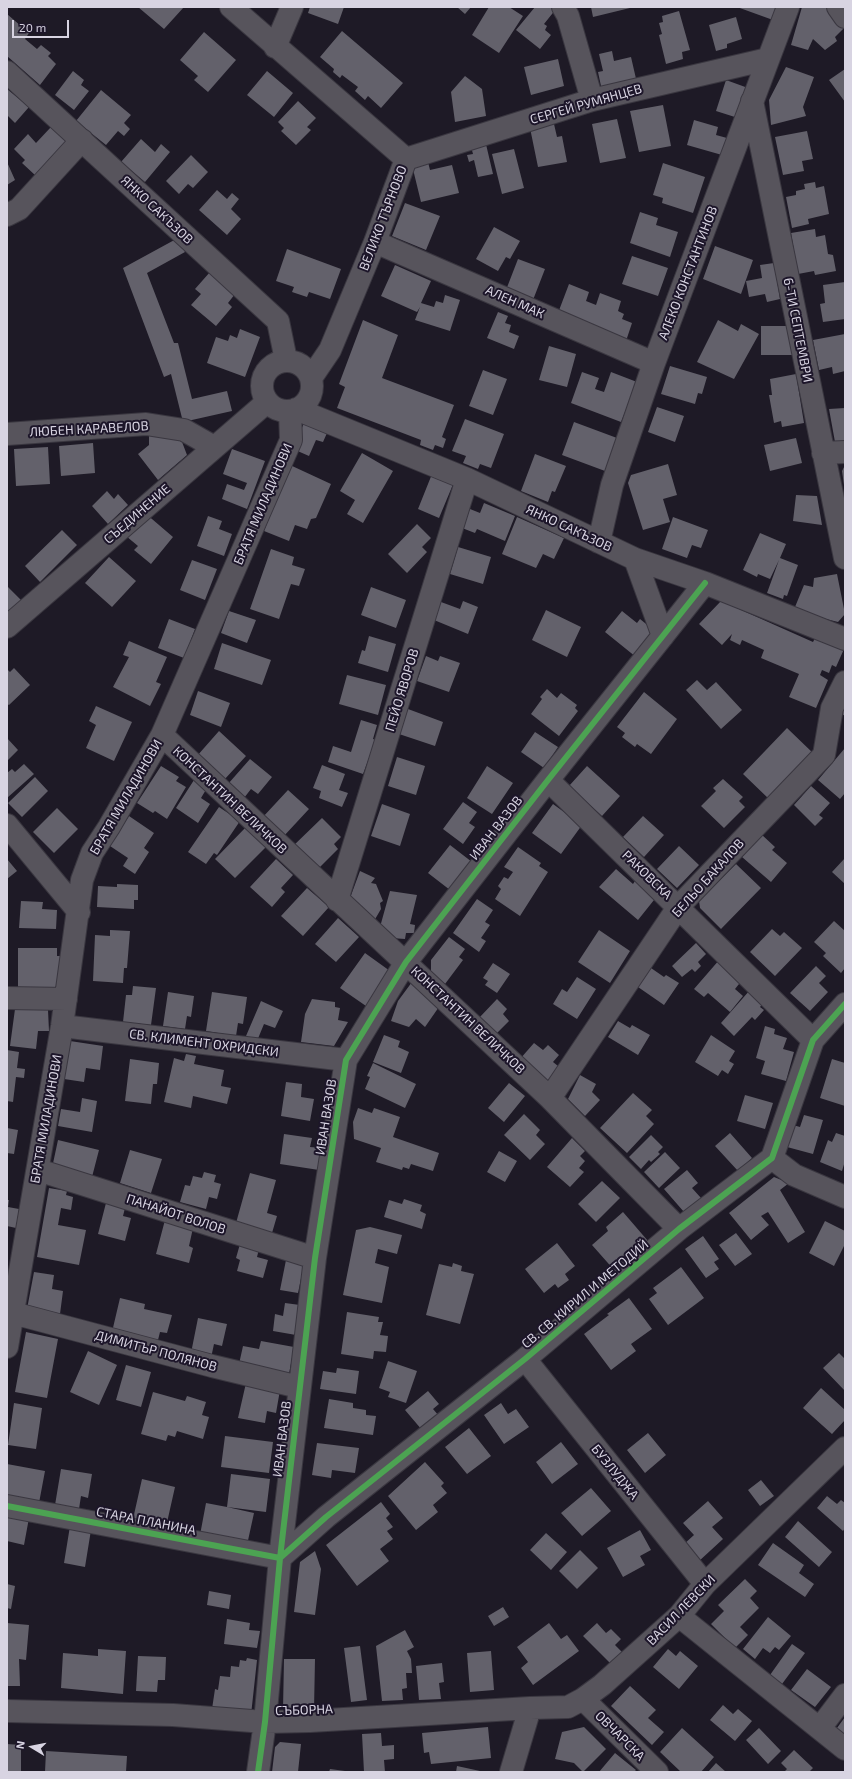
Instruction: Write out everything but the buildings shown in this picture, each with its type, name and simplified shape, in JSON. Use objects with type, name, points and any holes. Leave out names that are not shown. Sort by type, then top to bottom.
[{"type":"street","name":"ВЕЛИКО ТЪРНОВО","points":[[231,7],[275,47],[406,159],[375,242],[330,350],[311,378]]},
{"type":"street","points":[[275,47],[292,7]]},
{"type":"street","points":[[563,7],[568,16],[592,100]]},
{"type":"street","name":"АЛЕКО КОНСТАНТИНОВ","points":[[599,542],[612,485],[654,363],[788,7]]},
{"type":"street","points":[[838,7],[845,16]]},
{"type":"street","name":"СЕРГЕЙ РУМЯНЦЕВ","points":[[406,159],[592,100],[768,59]]},
{"type":"street","name":"ЯНКО САКЪЗОВ","points":[[7,72],[278,321],[286,360]]},
{"type":"street","name":"6-ТИ СЕПТЕМВРИ","points":[[752,101],[845,558]]},
{"type":"street","points":[[7,215],[19,209],[82,140]]},
{"type":"street","name":"АЛЕН МАК","points":[[375,242],[654,363]]},
{"type":"street","points":[[286,360],[296,362],[306,368],[311,378],[313,389],[309,399],[301,408],[293,411],[278,410],[267,402],[262,394],[262,382],[266,371],[275,363],[286,360]]},
{"type":"street","name":"СЪЕДИНЕНИЕ","points":[[7,627],[267,402]]},
{"type":"street","name":"ЯНКО САКЪЗОВ","points":[[293,411],[467,480],[635,559],[706,583],[845,639]]},
{"type":"street","name":"БРАТЯ МИЛАДИНОВИ","points":[[7,1347],[62,1026],[79,912],[82,880],[92,853],[109,827],[162,735],[291,440],[293,411]]},
{"type":"street","name":"ЛЮБЕН КАРАВЕЛОВ","points":[[7,434],[146,424],[184,430],[214,447]]},
{"type":"street","points":[[823,453],[845,452]]},
{"type":"street","name":"ПЕЙО ЯВОРОВ","points":[[336,900],[467,480]]},
{"type":"street","points":[[635,559],[663,636]]},
{"type":"street","name":"ИВАН ВАЗОВ","points":[[258,1772],[280,1558],[315,1258],[346,1060],[406,962],[548,780],[706,583]]},
{"type":"street","name":"БЕЛЬО БАКАЛОВ","points":[[550,1098],[679,906],[824,755],[832,708],[845,682]]},
{"type":"street","name":"КОНСТАНТИН ВЕЛИЧКОВ","points":[[162,735],[336,900],[406,962],[550,1098],[679,1230]]},
{"type":"street","name":"РАКОВСКА","points":[[548,780],[679,906],[813,1040]]},
{"type":"street","points":[[7,825],[79,912]]},
{"type":"street","points":[[7,998],[66,999]]},
{"type":"street","points":[[845,1004],[813,1040],[772,1158],[794,1175],[845,1197]]},
{"type":"street","name":"СВ. КЛИМЕНТ ОХРИДСКИ","points":[[62,1026],[346,1060]]},
{"type":"street","name":"СВ. СВ. КИРИЛ И МЕТОДИЙ","points":[[280,1558],[326,1518],[525,1359],[679,1230],[772,1158]]},
{"type":"street","name":"ПАНАЙОТ ВОЛОВ","points":[[38,1170],[315,1258]]},
{"type":"street","name":"ДИМИТЪР ПОЛЯНОВ","points":[[13,1313],[212,1366],[300,1387]]},
{"type":"street","name":"БУЗЛУДЖА","points":[[525,1359],[705,1584]]},
{"type":"street","name":"ВАСИЛ ЛЕВСКИ","points":[[530,1708],[568,1707],[583,1699],[602,1685],[679,1616],[705,1584],[845,1448]]},
{"type":"street","name":"СТАРА ПЛАНИНА","points":[[7,1506],[280,1558]]},
{"type":"street","points":[[679,1616],[845,1749]]},
{"type":"street","points":[[820,1728],[845,1695]]},
{"type":"street","name":"ОВЧАРСКА","points":[[583,1699],[657,1772]]},
{"type":"street","points":[[511,1772],[530,1708]]},
{"type":"street","name":"СЪБОРНА","points":[[7,1711],[173,1715],[264,1722],[310,1721],[530,1708]]},
{"type":"cycle path","points":[[258,1772],[265,1722],[280,1558],[315,1258],[346,1060],[406,962],[548,780],[705,583]]},
{"type":"cycle path","points":[[7,1506],[280,1558],[326,1517],[525,1359],[679,1229],[772,1158],[813,1040],[845,1004]]}]
